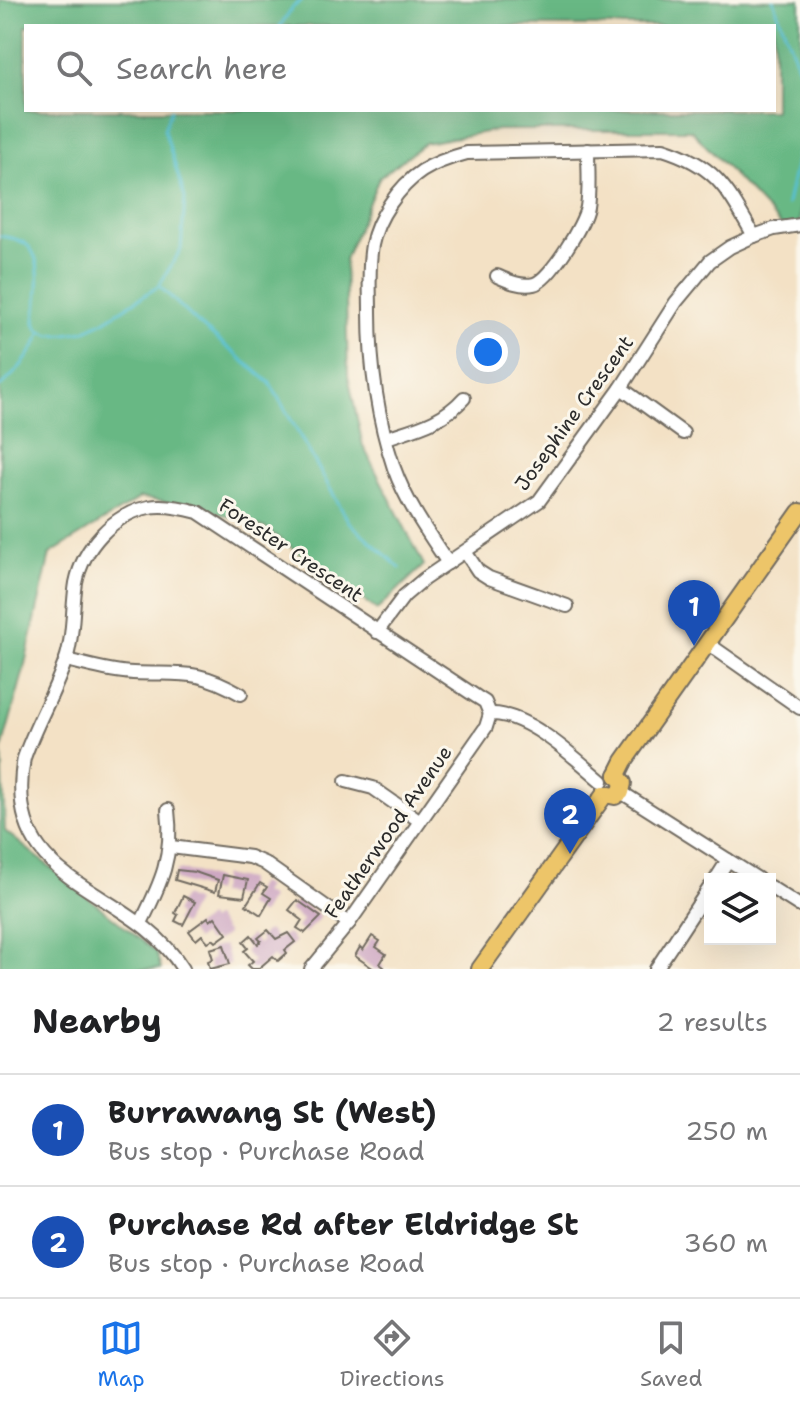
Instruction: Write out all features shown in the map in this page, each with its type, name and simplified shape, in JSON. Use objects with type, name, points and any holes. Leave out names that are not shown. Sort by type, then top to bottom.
[{"type":"main road","points":[[480,969],[800,512]]},
{"type":"street","points":[[448,563],[419,521],[395,470],[372,376],[370,275],[373,244],[381,219],[396,196],[420,172],[442,160],[467,153],[663,149],[689,157],[712,173],[728,190],[754,236]]},
{"type":"street","points":[[497,276],[522,284],[534,284],[546,278],[582,223],[587,209],[588,150]]},
{"type":"street","name":"Josephine Crescent","points":[[377,632],[404,596],[539,501],[621,388],[694,278],[710,261],[754,236],[800,225]]},
{"type":"street","points":[[621,388],[683,433]]},
{"type":"street","points":[[386,438],[435,422],[452,412],[464,398]]},
{"type":"street","name":"Forester Crescent","points":[[183,969],[162,941],[141,923],[62,874],[35,844],[26,824],[20,793],[24,758],[66,660],[81,563],[93,544],[111,526],[149,507],[178,507],[198,512],[485,702],[490,714],[509,715],[531,726],[611,786],[749,873]]},
{"type":"street","points":[[466,553],[478,571],[489,578],[567,606]]},
{"type":"street","points":[[707,643],[800,708]]},
{"type":"street","points":[[66,660],[120,672],[177,671],[200,675],[241,694]]},
{"type":"street","name":"Featherwood Avenue","points":[[311,969],[349,923],[486,727],[490,714]]},
{"type":"street","points":[[346,781],[373,788],[420,821]]},
{"type":"street","points":[[141,923],[161,884],[171,847],[168,810]]},
{"type":"street","points":[[171,847],[250,857],[264,863],[349,923]]},
{"type":"street","points":[[720,873],[728,860]]},
{"type":"street","points":[[776,891],[800,906]]},
{"type":"street","points":[[656,969],[704,896]]},
{"type":"green space","points":[[0,0],[800,0],[800,228],[784,228],[691,130],[497,130],[425,143],[379,178],[345,259],[348,376],[363,446],[424,565],[377,610],[265,528],[202,508],[140,498],[50,554],[2,749],[5,831],[156,952],[161,969],[0,969]]},
{"type":"building","points":[[177,870],[218,880],[215,892],[175,880]]},
{"type":"building","points":[[223,875],[248,880],[244,897],[219,894]]},
{"type":"building","points":[[260,883],[267,887],[263,893],[271,898],[261,915],[246,905]]},
{"type":"building","points":[[183,896],[195,902],[183,925],[175,921],[178,915],[175,913]]},
{"type":"building","points":[[297,900],[321,917],[305,933],[297,928],[302,920],[289,910]]},
{"type":"building","points":[[208,917],[210,921],[215,917],[227,934],[216,942],[213,939],[208,942],[202,935],[196,940],[189,931]]},
{"type":"building","points":[[268,930],[276,939],[288,933],[295,942],[278,961],[273,956],[258,969],[252,969],[248,965],[253,961],[244,951],[248,948],[243,942],[251,935],[258,944],[261,941],[258,938]]},
{"type":"building","points":[[372,936],[380,941],[376,947],[386,954],[380,964],[384,967],[382,969],[374,969],[355,956]]},
{"type":"building","points":[[224,945],[230,964],[210,969],[208,961],[213,959],[210,949]]},
{"type":"waterway","points":[[281,24],[302,0]]},
{"type":"waterway","points":[[773,0],[800,71]]},
{"type":"waterway","points":[[0,387],[24,362],[42,331],[50,335],[84,331],[159,286],[181,249],[185,198],[164,129],[170,112]]},
{"type":"waterway","points":[[787,204],[800,144]]},
{"type":"waterway","points":[[0,236],[23,242],[34,254],[38,273],[35,322],[41,331]]},
{"type":"waterway","points":[[159,286],[270,383],[349,522],[400,568]]},
{"type":"place","name":"Burrawang St (West)","points":[[694,646]]},
{"type":"place","name":"Purchase Rd after Eldridge St","points":[[570,854]]}]
